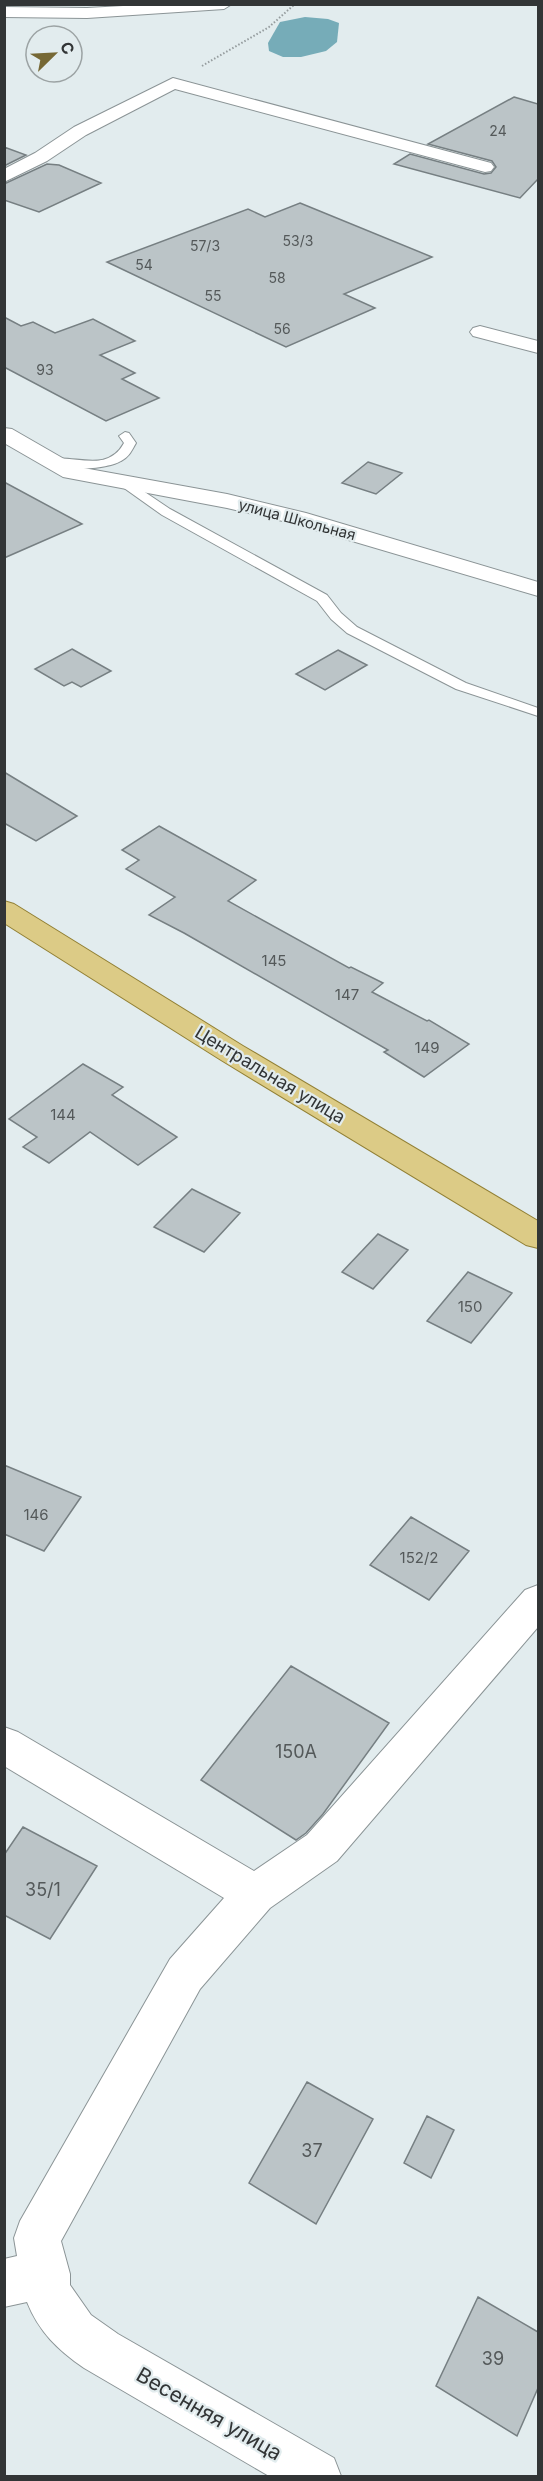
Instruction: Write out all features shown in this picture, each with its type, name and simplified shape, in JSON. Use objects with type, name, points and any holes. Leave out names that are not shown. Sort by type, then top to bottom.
[{"type":"main road","name":"Центральная улица","points":[[4,910],[232,1053],[538,1236]]},
{"type":"street","points":[[4,12],[46,15],[126,12],[224,4]]},
{"type":"street","points":[[4,177],[41,157],[80,131],[173,83],[485,167]]},
{"type":"street","points":[[480,332],[538,347]]},
{"type":"street","name":"улица Школьная","points":[[4,434],[71,472],[121,480],[298,518],[538,589]]},
{"type":"street","name":"Весенняя улица","points":[[316,2476],[101,2351],[74,2332],[48,2295],[25,2278],[37,2238],[47,2218],[185,1974],[255,1894],[322,1848],[538,1601]]},
{"type":"street","points":[[4,1745],[255,1894]]},
{"type":"lane","points":[[54,463],[88,465],[107,462],[122,455],[128,449],[130,443],[125,436]]},
{"type":"lane","points":[[121,480],[166,512],[322,598],[336,616],[352,630],[461,686],[538,712]]},
{"type":"path","points":[[173,83],[269,27],[295,4]]},
{"type":"water","points":[[305,17],[328,19],[339,23],[337,42],[326,51],[301,57],[283,57],[269,51],[268,43],[280,22]]},
{"type":"building","points":[[514,97],[538,104],[538,179],[520,198],[394,164],[410,154],[484,174],[491,173],[496,167],[492,161],[428,144]]},
{"type":"building","points":[[4,147],[26,155],[4,166]]},
{"type":"building","points":[[47,164],[59,165],[101,183],[39,212],[4,200],[4,184]]},
{"type":"building","points":[[300,203],[432,257],[344,294],[375,308],[286,347],[107,262],[248,209],[265,217]]},
{"type":"building","points":[[4,317],[21,326],[33,322],[55,333],[93,319],[135,341],[100,355],[135,373],[122,379],[159,398],[106,421],[4,367]]},
{"type":"building","points":[[368,462],[402,473],[376,494],[342,483]]},
{"type":"building","points":[[4,482],[82,524],[4,558]]},
{"type":"building","points":[[72,649],[111,671],[81,687],[72,682],[64,686],[35,669]]},
{"type":"building","points":[[338,650],[367,665],[325,690],[296,674]]},
{"type":"building","points":[[4,772],[77,816],[36,841],[4,823]]},
{"type":"building","points":[[159,826],[256,880],[228,901],[349,968],[383,983],[372,992],[429,1020],[469,1044],[424,1077],[384,1052],[388,1050],[149,915],[175,897],[126,869],[139,860],[122,850]]},
{"type":"building","points":[[83,1064],[123,1087],[112,1095],[177,1137],[138,1165],[90,1132],[49,1163],[23,1147],[37,1137],[9,1119]]},
{"type":"building","points":[[192,1189],[240,1213],[204,1252],[154,1227]]},
{"type":"building","points":[[378,1234],[408,1250],[373,1289],[342,1272]]},
{"type":"building","points":[[468,1272],[512,1293],[471,1343],[427,1321]]},
{"type":"building","points":[[4,1465],[81,1497],[44,1551],[4,1534]]},
{"type":"building","points":[[411,1517],[469,1551],[429,1600],[370,1565]]},
{"type":"building","points":[[291,1666],[389,1723],[323,1814],[306,1833],[296,1840],[201,1780]]},
{"type":"building","points":[[23,1827],[97,1866],[50,1939],[4,1915],[4,1855]]},
{"type":"building","points":[[307,2082],[373,2119],[316,2224],[249,2183]]},
{"type":"building","points":[[427,2116],[454,2130],[431,2178],[404,2163]]},
{"type":"building","points":[[478,2297],[538,2332],[538,2388],[517,2436],[436,2386]]}]
